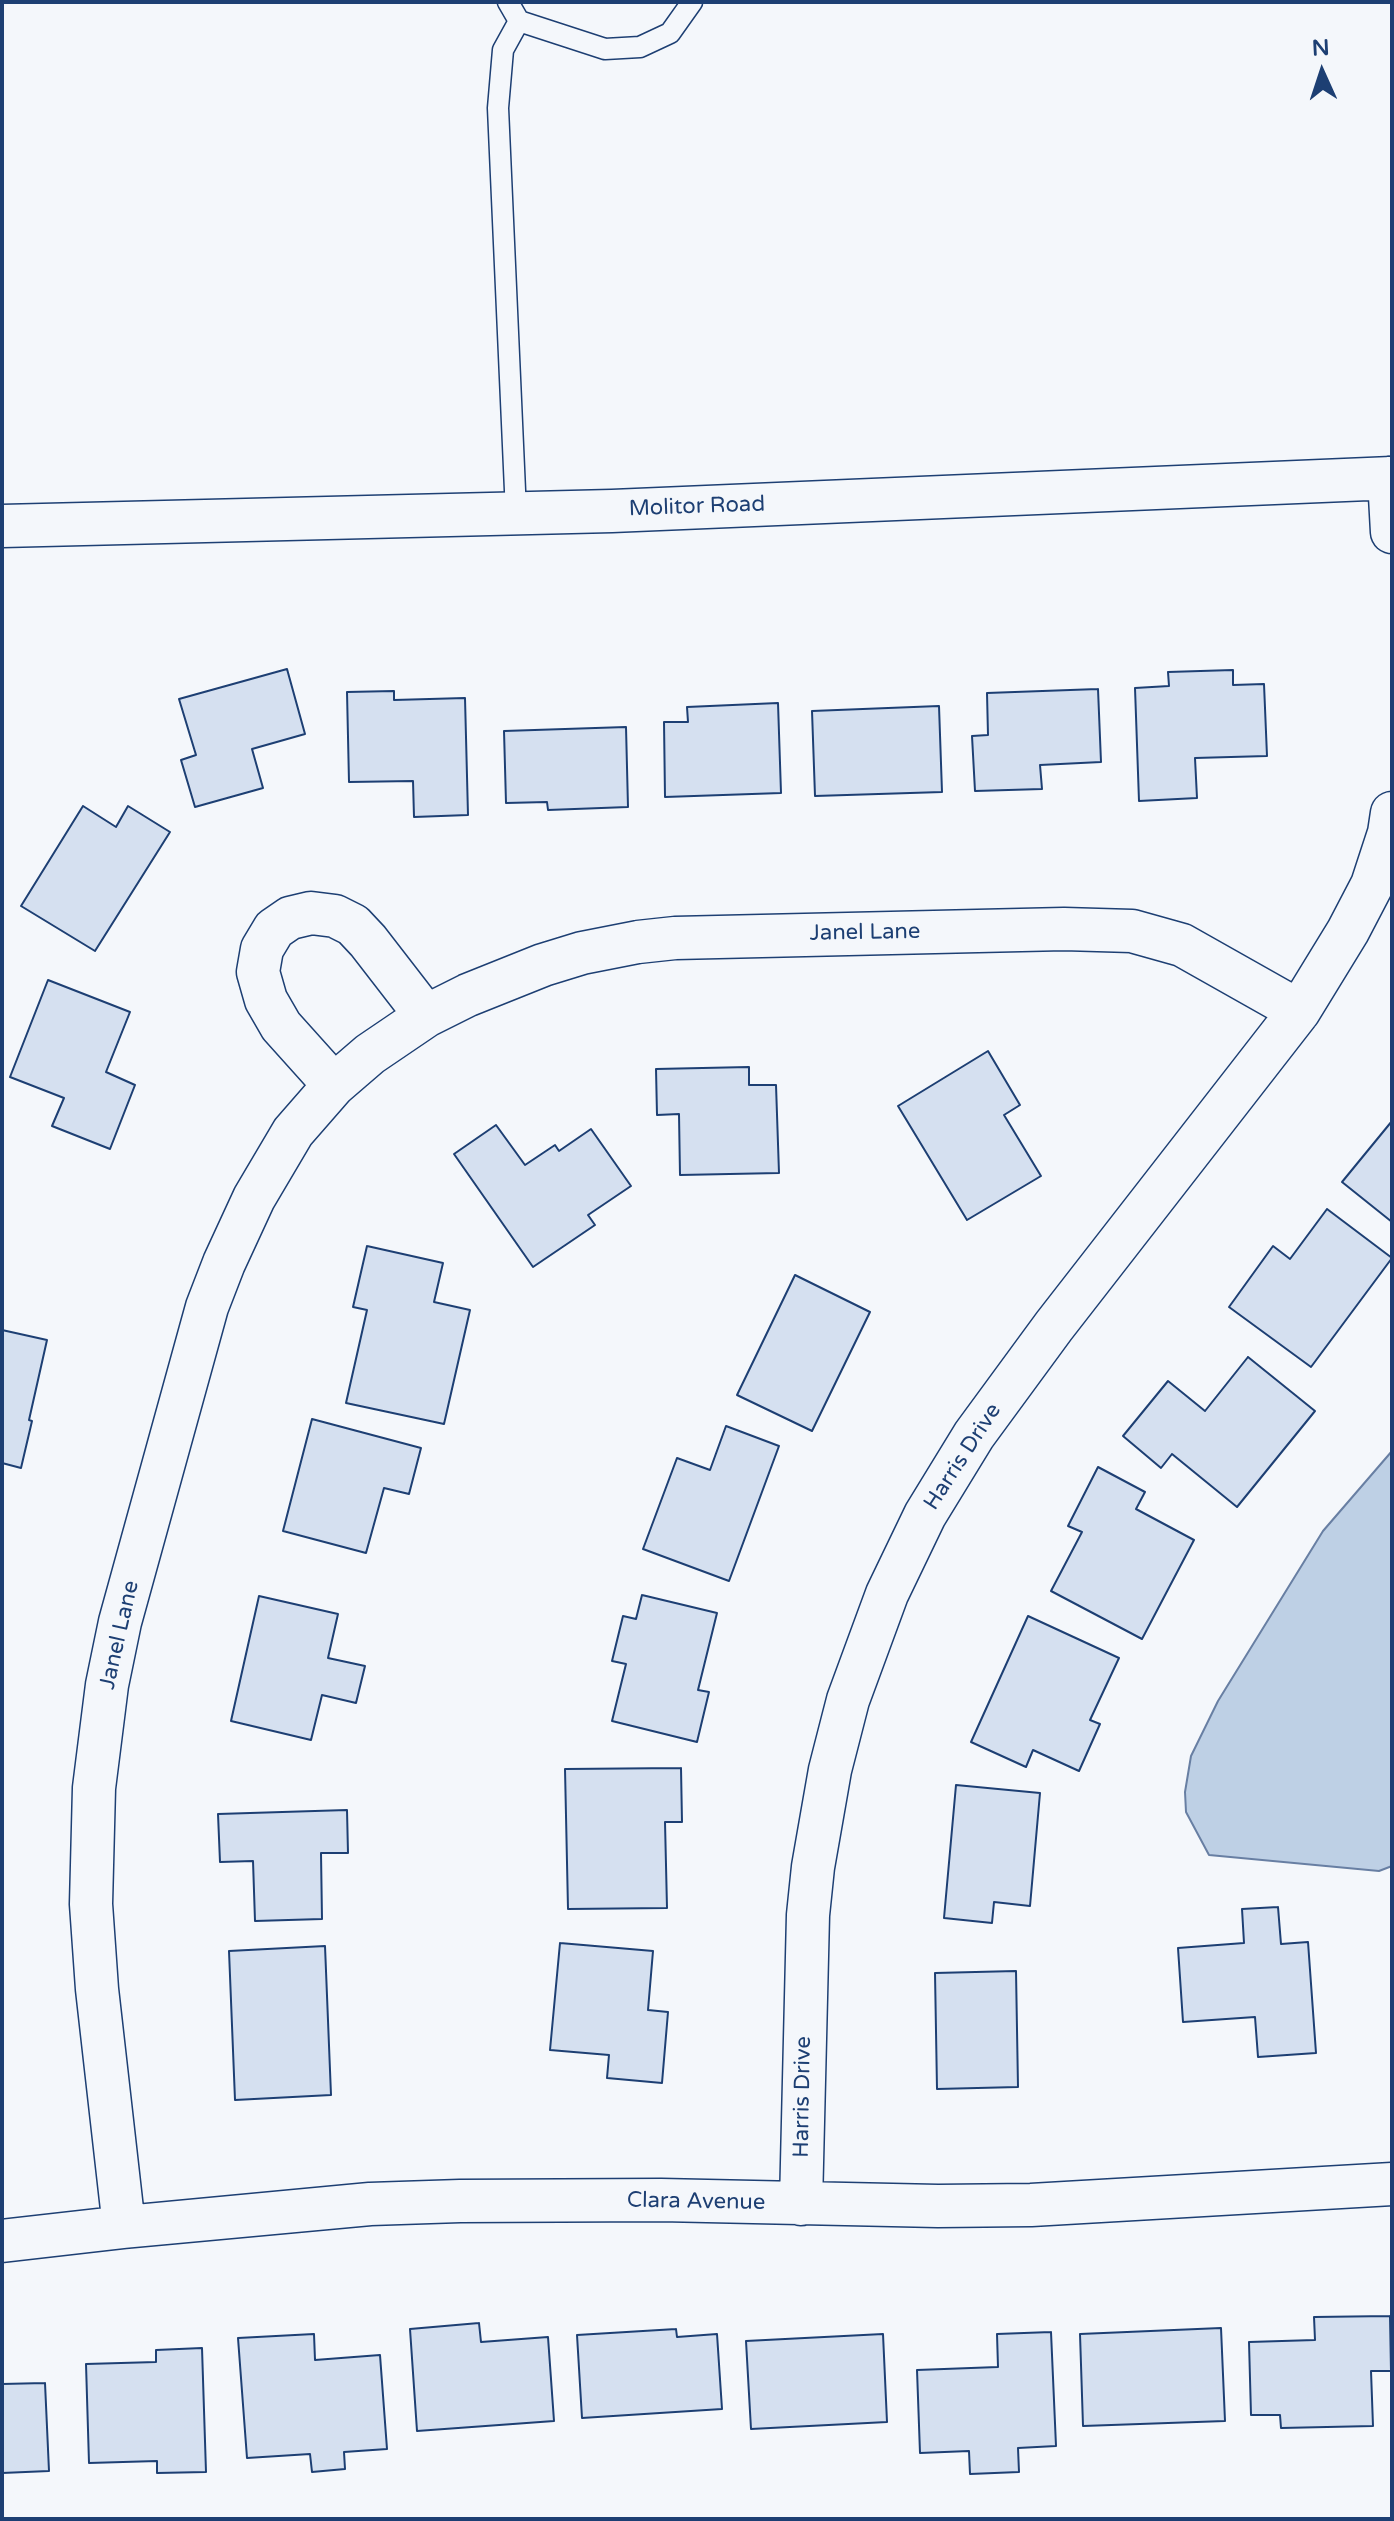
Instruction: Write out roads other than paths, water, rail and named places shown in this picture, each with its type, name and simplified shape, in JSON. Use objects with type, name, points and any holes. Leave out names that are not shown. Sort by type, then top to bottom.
[{"type":"street","name":"Molitor Road","points":[[2,526],[516,513],[1391,478]]},
{"type":"street","points":[[1391,478],[1392,532]]},
{"type":"street","name":"Harris Drive","points":[[801,2204],[808,1915],[813,1867],[830,1770],[848,1700],[887,1594],[925,1515],[974,1435],[1054,1326],[1299,1011],[1372,885],[1389,833],[1392,813]]},
{"type":"street","points":[[334,1085],[281,1026],[266,1000],[258,972],[262,949],[274,929],[290,918],[311,913],[335,916],[353,925],[426,1016]]},
{"type":"street","name":"Janel Lane","points":[[124,2227],[97,1989],[91,1904],[94,1788],[107,1685],[120,1622],[207,1307],[254,1198],[293,1132],[334,1085],[370,1054],[426,1016],[468,995],[582,953],[675,938],[1064,929],[1132,931],[1182,945],[1299,1011]]},
{"type":"street","name":"Clara Avenue","points":[[2,2241],[370,2204],[661,2200],[1031,2205],[1392,2184]]},
{"type":"lane","points":[[508,2],[519,21],[605,49],[640,47],[670,33],[692,2]]},
{"type":"lane","points":[[516,513],[498,108],[503,50],[519,21]]},
{"type":"water","points":[[1392,1451],[1392,1866],[1379,1871],[1209,1855],[1186,1812],[1185,1792],[1191,1756],[1218,1701],[1323,1531]]}]
